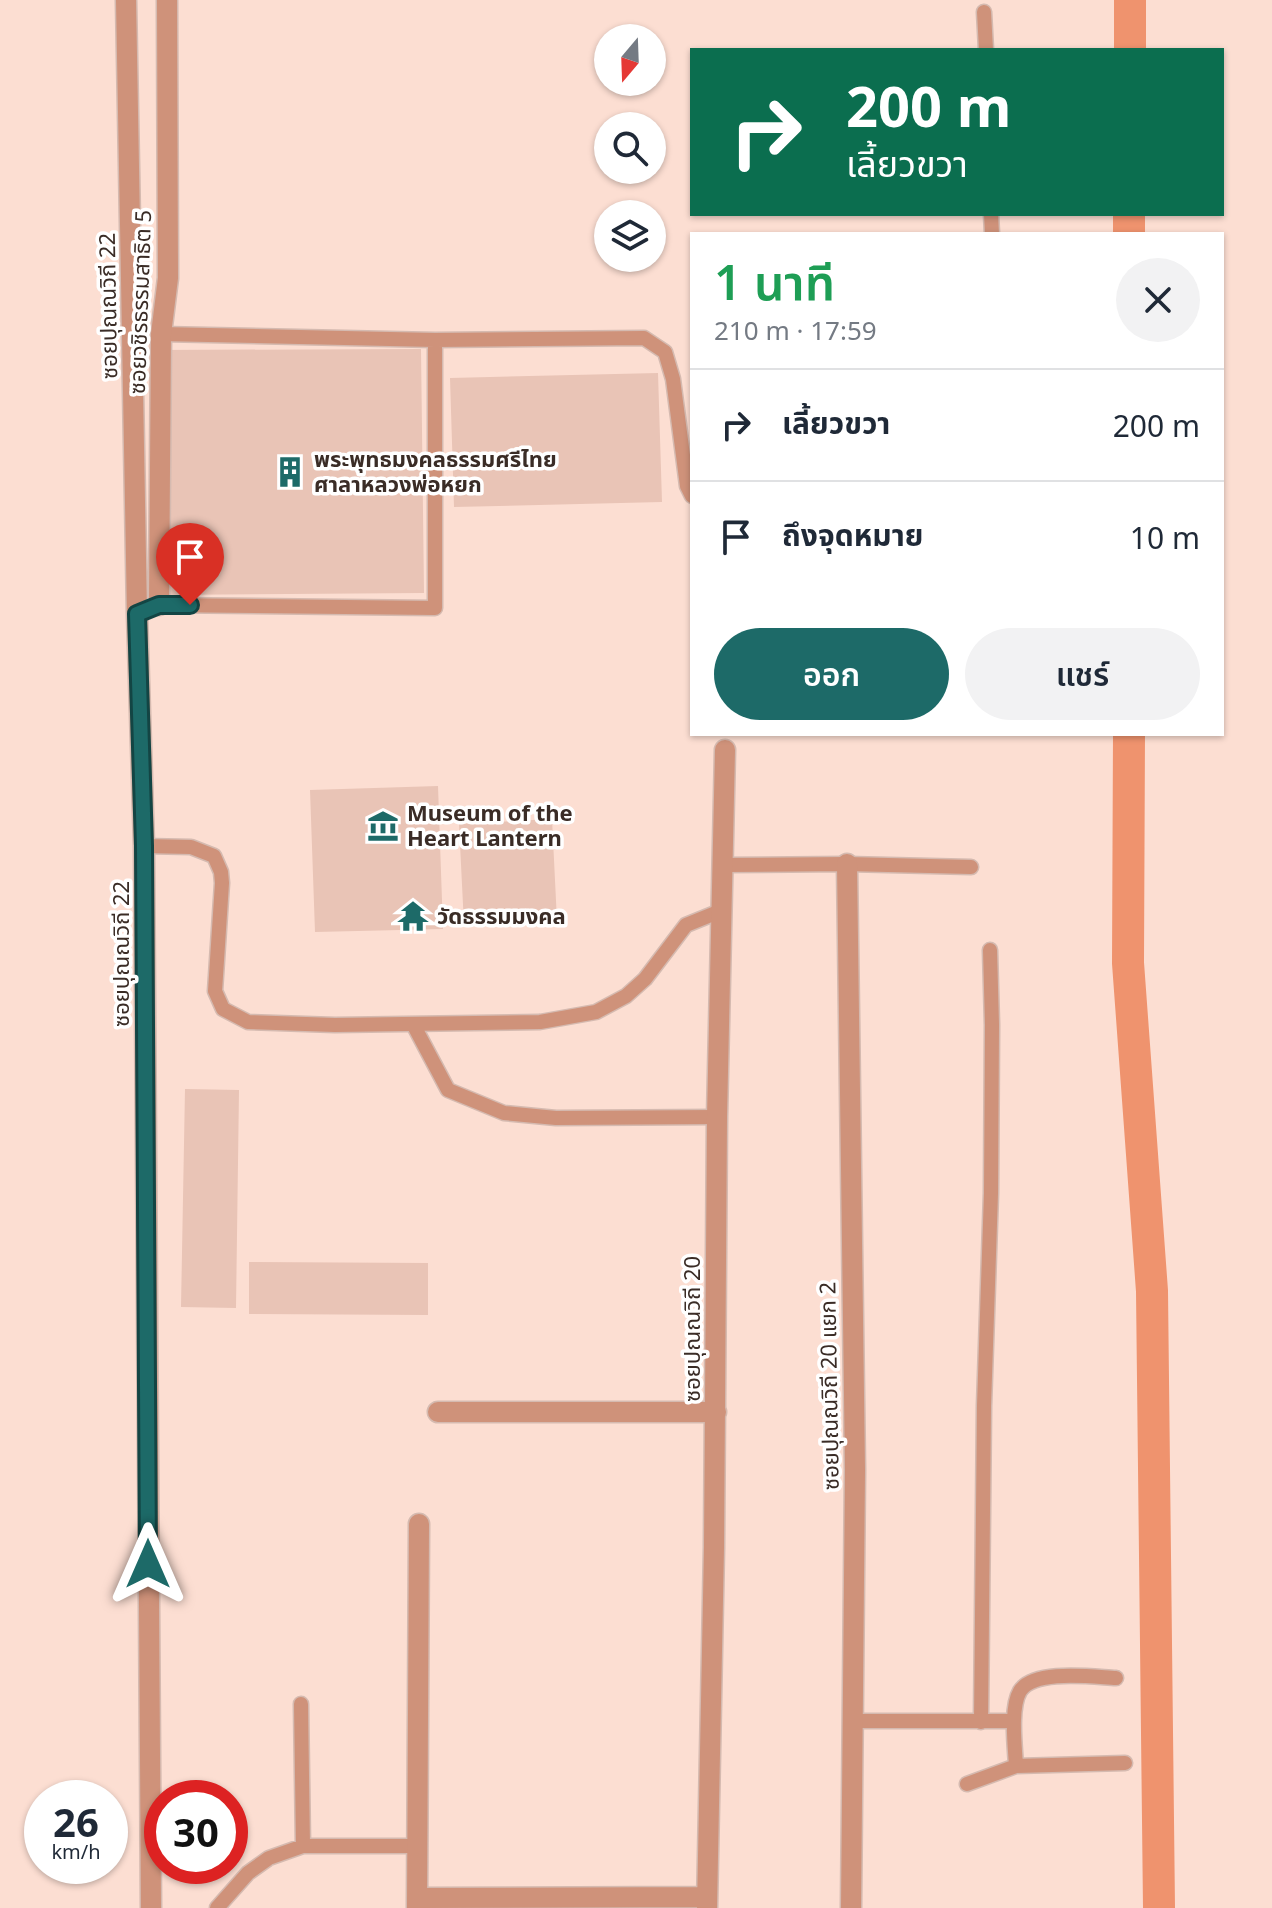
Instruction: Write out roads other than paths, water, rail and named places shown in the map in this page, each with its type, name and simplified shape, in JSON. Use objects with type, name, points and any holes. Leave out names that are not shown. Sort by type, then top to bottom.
[{"type":"street","name":"ซอยปุณณวิถี 22","points":[[126,0],[144,846],[151,1908]]},
{"type":"street","name":"ซอยวชิรธรรมสาธิต 5","points":[[159,605],[161,334],[168,278],[167,0]]},
{"type":"street","name":"ซอยปุณณวิถี 20","points":[[707,1902],[725,742]]},
{"type":"street","name":"ซอยปุณณวิถี 20 แยก 2","points":[[847,864],[855,1470],[851,1908]]},
{"type":"street","points":[[438,1412],[716,1412]]},
{"type":"street","points":[[419,1524],[417,1903],[707,1902]]},
{"type":"lane","points":[[984,12],[986,48]]},
{"type":"lane","points":[[161,334],[435,340],[644,338],[665,352],[673,379],[690,492]]},
{"type":"lane","points":[[137,614],[159,605],[435,608],[435,340]]},
{"type":"lane","points":[[144,846],[191,847],[214,856],[222,883],[215,991],[223,1009],[248,1022],[335,1025],[540,1022],[596,1012],[626,996],[645,979],[686,925],[723,910]]},
{"type":"lane","points":[[723,865],[971,867]]},
{"type":"lane","points":[[981,1722],[984,1406],[991,1193],[990,950]]},
{"type":"lane","points":[[413,1024],[448,1090],[504,1113],[556,1118],[717,1117]]},
{"type":"lane","points":[[1016,1766],[1014,1721],[1019,1692],[1029,1682],[1049,1677],[1116,1678]]},
{"type":"lane","points":[[301,1704],[303,1846]]},
{"type":"lane","points":[[854,1721],[1014,1721]]},
{"type":"lane","points":[[967,1784],[1016,1766],[1125,1763]]},
{"type":"lane","points":[[217,1908],[248,1873],[269,1858],[303,1846],[418,1846]]},
{"type":"waterway","points":[[1130,0],[1130,48]]},
{"type":"waterway","points":[[1129,216],[1129,232]]},
{"type":"waterway","points":[[1129,736],[1128,963],[1152,1291],[1159,1908]]},
{"type":"place","name":"พระพุทธมงคลธรรมศรีไทย ศาลาหลวงพ่อหยก","points":[[290,472]]},
{"type":"place","name":"Museum of the Heart Lantern","points":[[383,826]]},
{"type":"place","name":"วัดธรรมมงคล","points":[[413,916]]}]
